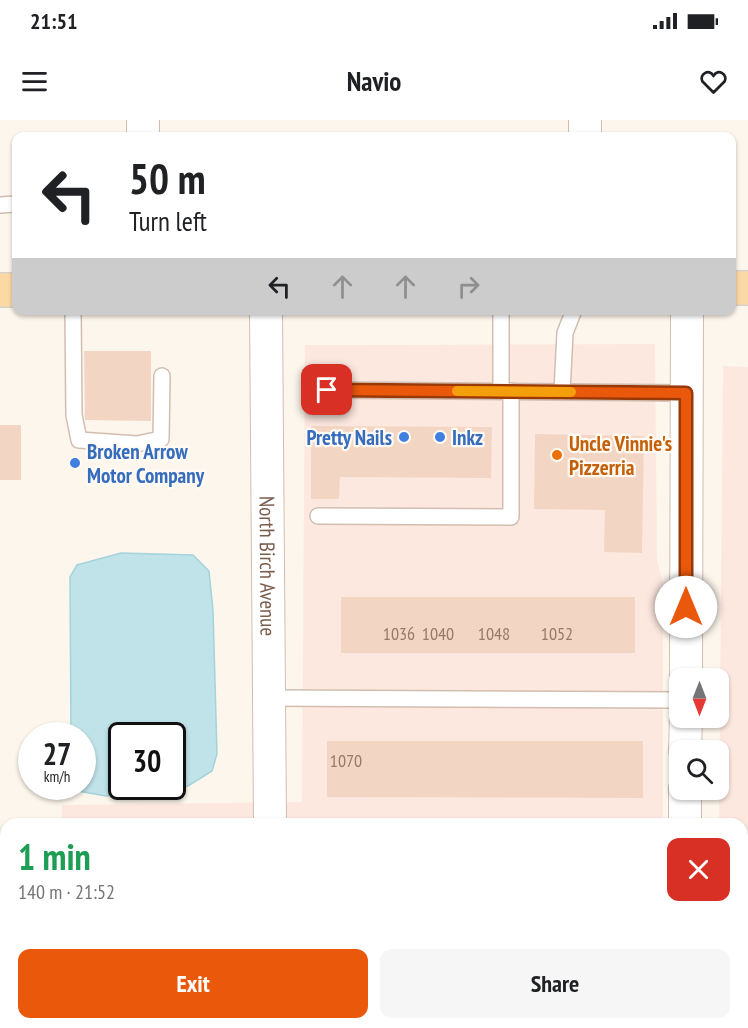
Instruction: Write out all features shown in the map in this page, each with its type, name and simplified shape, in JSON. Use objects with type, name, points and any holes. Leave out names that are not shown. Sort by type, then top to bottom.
[{"type":"street","name":"North Birch Avenue","points":[[266,315],[270,818]]},
{"type":"street","points":[[686,668],[687,315]]},
{"type":"street","points":[[685,800],[685,818]]},
{"type":"lane","points":[[73,315],[74,415],[79,440],[137,444],[160,438],[162,376]]},
{"type":"lane","points":[[318,516],[511,517],[501,315]]},
{"type":"lane","points":[[562,392],[565,333],[571,315]]},
{"type":"lane","points":[[327,390],[686,393]]},
{"type":"lane","points":[[269,698],[669,700]]},
{"type":"shaded area","points":[[655,344],[657,561],[663,583],[663,818],[62,818],[62,805],[302,802],[305,345]]},
{"type":"shaded area","points":[[723,366],[748,367],[748,818],[719,818],[719,800],[729,800],[729,740],[720,740],[720,728],[729,728],[729,668],[720,668]]},
{"type":"water","points":[[121,553],[193,555],[209,571],[213,610],[217,754],[212,771],[186,786],[186,722],[108,722],[108,796],[96,794],[96,722],[71,722],[70,577],[77,565]]},
{"type":"building","points":[[84,351],[151,351],[151,421],[85,420]]},
{"type":"building","points":[[0,425],[21,425],[21,480],[0,480]]},
{"type":"building","points":[[311,426],[492,427],[491,478],[340,477],[339,499],[311,499]]},
{"type":"building","points":[[535,434],[644,436],[642,553],[604,552],[605,510],[534,509]]},
{"type":"building","points":[[341,597],[635,597],[635,653],[341,653]]},
{"type":"building","points":[[327,741],[643,741],[643,798],[327,797]]},
{"type":"slow traffic","points":[[457,391],[571,392]]},
{"type":"place","name":"Pretty Nails","points":[[404,437]]},
{"type":"place","name":"Inkz","points":[[440,437]]},
{"type":"place","name":"Uncle Vinnie's Pizzerria","points":[[557,455]]},
{"type":"place","name":"Broken Arrow Motor Company","points":[[75,463]]},
{"type":"route","points":[[327,390],[686,393],[686,607]]}]
